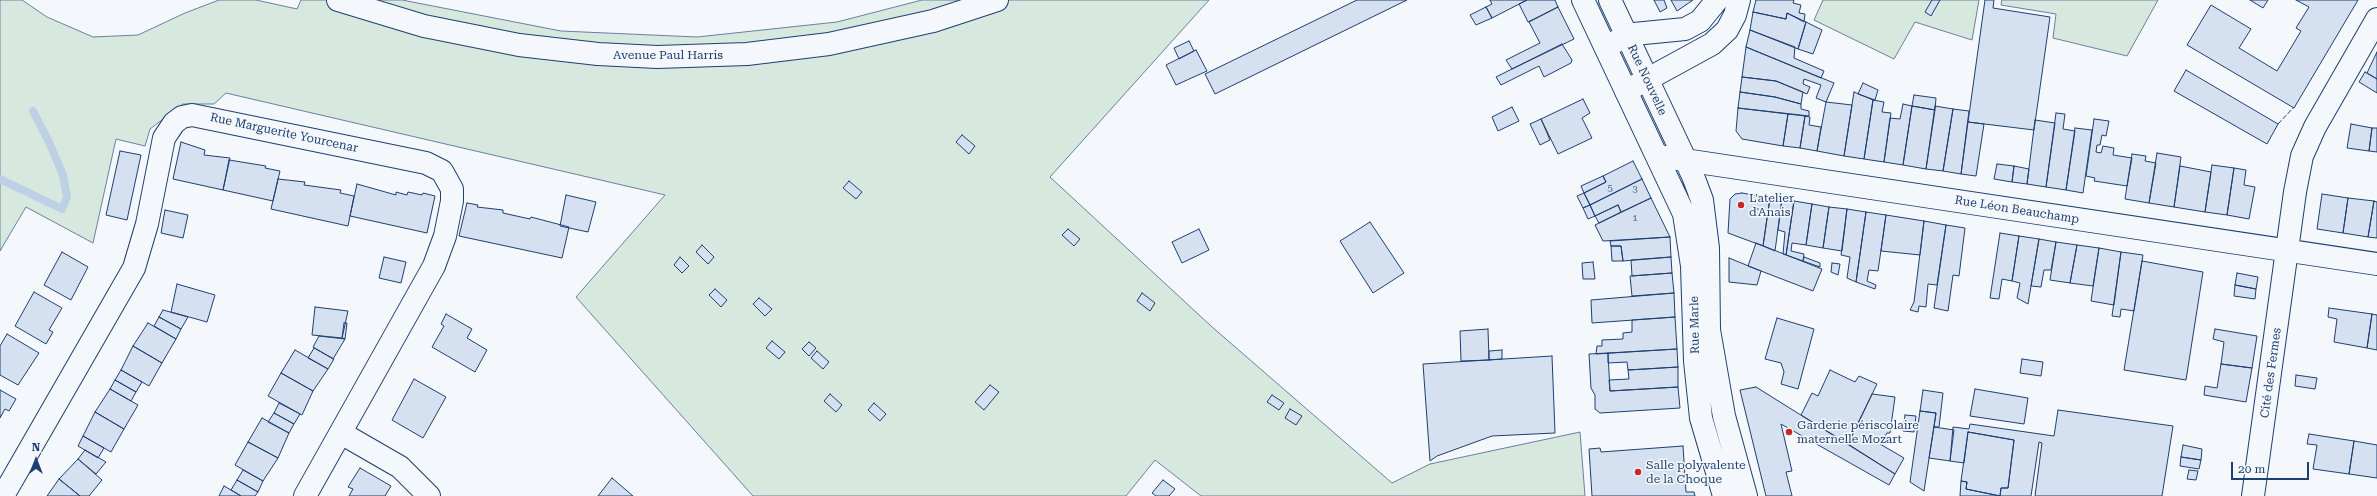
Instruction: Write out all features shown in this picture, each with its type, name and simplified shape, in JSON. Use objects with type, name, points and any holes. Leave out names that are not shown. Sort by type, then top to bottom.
[{"type":"street","name":"Avenue Paul Harris","points":[[338,0],[424,26],[507,43],[598,54],[657,56],[747,54],[829,44],[934,21],[997,0]]},
{"type":"street","name":"Rue Nouvelle","points":[[1583,0],[1658,156]]},
{"type":"street","name":"Rue Nouvelle","points":[[1610,0],[1647,81],[1686,160]]},
{"type":"street","points":[[1605,46],[1627,36],[1685,29],[1700,21],[1717,0]]},
{"type":"street","points":[[1626,91],[1647,81],[1712,44],[1727,30],[1735,15],[1739,0]]},
{"type":"street","name":"Cité des Fermes","points":[[2253,496],[2295,192],[2302,156],[2308,142],[2377,19]]},
{"type":"street","name":"Rue Marguerite Yourcenar","points":[[4,494],[134,268],[147,224],[164,138],[174,122],[182,117],[192,115],[426,163],[442,171],[448,179],[452,189],[452,201],[441,251],[341,433],[304,496]]},
{"type":"street","name":"Rue Léon Beauchamp","points":[[1658,156],[2377,264]]},
{"type":"street","name":"Rue Marle","points":[[1658,156],[1684,214],[1689,239],[1695,301],[1695,361],[1701,418],[1724,496]]},
{"type":"street","name":"Rue Marle","points":[[1686,160],[1702,200],[1706,223],[1709,330],[1724,416],[1746,496]]},
{"type":"street","points":[[341,433],[400,467],[429,496]]},
{"type":"shaded area","points":[[0,0],[22,0],[47,17],[93,37],[138,35],[185,13],[219,0],[256,0],[297,9],[301,0],[402,0],[561,31],[697,37],[837,22],[922,0],[1209,0],[1050,177],[1211,326],[1392,483],[1430,464],[1580,432],[1585,496],[1201,496],[1155,460],[1126,496],[753,496],[576,297],[665,195],[226,93],[214,104],[183,104],[150,129],[145,146],[116,139],[93,243],[26,207],[0,251]]},
{"type":"shaded area","points":[[1823,0],[1979,0],[1972,40],[1915,22],[1894,59],[1814,20]]},
{"type":"shaded area","points":[[2002,0],[2158,0],[2127,56],[2053,38],[2056,14],[2001,5]]},
{"type":"building","points":[[1357,0],[1407,0],[1215,94],[1205,74]]},
{"type":"building","points":[[1490,0],[1527,0],[1492,18],[1486,7],[1492,4]]},
{"type":"building","points":[[1527,0],[1555,0],[1558,7],[1528,22],[1519,4]]},
{"type":"building","points":[[1654,0],[1664,0],[1667,8],[1660,12]]},
{"type":"building","points":[[1671,0],[1693,0],[1677,11]]},
{"type":"building","points":[[1756,0],[1794,0],[1793,3],[1801,5],[1799,13],[1805,14],[1804,22],[1787,13],[1786,19],[1753,12]]},
{"type":"building","points":[[1932,0],[1940,0],[1931,16],[1925,12]]},
{"type":"building","points":[[1985,0],[1994,0],[1993,8],[2050,17],[2034,130],[1968,122]]},
{"type":"building","points":[[2250,0],[2268,0],[2263,8]]},
{"type":"building","points":[[2296,0],[2358,0],[2294,108],[2187,45],[2211,5],[2251,29],[2239,48],[2277,71],[2301,31],[2296,28],[2309,7]]},
{"type":"building","points":[[1486,7],[1492,18],[1476,25],[1470,15]]},
{"type":"building","points":[[1558,7],[1574,39],[1512,69],[1506,60],[1540,43],[1529,22]]},
{"type":"building","points":[[1753,12],[1786,19],[1787,13],[1806,22],[1798,49],[1750,30]]},
{"type":"building","points":[[1806,22],[1822,30],[1813,54],[1798,49]]},
{"type":"building","points":[[1750,30],[1795,47],[1794,58],[1824,71],[1821,78],[1746,47]]},
{"type":"building","points":[[1189,41],[1194,51],[1179,59],[1174,48]]},
{"type":"building","points":[[1562,44],[1572,60],[1571,63],[1544,77],[1539,66],[1501,85],[1496,77]]},
{"type":"building","points":[[1746,47],[1834,83],[1826,102],[1816,98],[1821,85],[1804,79],[1803,84],[1810,87],[1807,94],[1776,81],[1742,77]]},
{"type":"building","points":[[1196,50],[1207,71],[1176,85],[1166,65]]},
{"type":"building","points":[[2377,52],[2377,79],[2367,73]]},
{"type":"building","points":[[2186,70],[2278,124],[2267,144],[2174,91]]},
{"type":"building","points":[[2365,72],[2377,79],[2377,93],[2359,82]]},
{"type":"building","points":[[1742,77],[1776,81],[1803,92],[1801,104],[1775,97],[1740,92]]},
{"type":"building","points":[[1863,83],[1878,90],[1875,100],[1858,94]]},
{"type":"building","points":[[1740,92],[1775,97],[1801,104],[1801,109],[1809,111],[1809,116],[1738,108]]},
{"type":"building","points":[[1854,92],[1873,100],[1864,159],[1844,156]]},
{"type":"building","points":[[1914,95],[1936,98],[1935,110],[1912,106]]},
{"type":"building","points":[[1583,99],[1590,113],[1582,118],[1592,138],[1558,154],[1541,119]]},
{"type":"building","points":[[1873,100],[1884,102],[1882,112],[1891,113],[1884,162],[1864,159]]},
{"type":"building","points":[[1826,102],[1852,105],[1844,156],[1817,151]]},
{"type":"building","points":[[1903,104],[1912,106],[1903,165],[1884,162],[1890,118],[1900,119]]},
{"type":"building","points":[[1912,106],[1935,110],[1926,169],[1903,165]]},
{"type":"building","points":[[1935,106],[1953,109],[1943,171],[1926,169]]},
{"type":"building","points":[[1512,107],[1519,121],[1498,131],[1492,117]]},
{"type":"building","points":[[1738,108],[1788,114],[1783,146],[1742,139],[1736,131]]},
{"type":"building","points":[[1953,109],[1969,111],[1961,174],[1943,171]]},
{"type":"building","points":[[2056,113],[2065,114],[2063,129],[2075,131],[2066,190],[2046,187]]},
{"type":"building","points":[[1788,114],[1805,116],[1800,148],[1783,146]]},
{"type":"building","points":[[1805,116],[1810,117],[1809,125],[1821,127],[1817,151],[1800,148]]},
{"type":"building","points":[[1541,119],[1550,140],[1540,145],[1530,124]]},
{"type":"building","points":[[2094,119],[2109,121],[2106,136],[2102,135],[2100,145],[2097,145],[2096,152],[2101,153],[2103,146],[2114,148],[2113,155],[2132,158],[2127,186],[2094,181],[2095,178],[2086,176]]},
{"type":"building","points":[[2035,120],[2055,123],[2046,187],[2027,184]]},
{"type":"building","points":[[1968,122],[1984,124],[1976,176],[1961,174]]},
{"type":"building","points":[[2351,124],[2372,128],[2369,151],[2347,148]]},
{"type":"building","points":[[2075,128],[2092,130],[2083,193],[2066,190]]},
{"type":"building","points":[[2372,128],[2377,128],[2377,152],[2369,151]]},
{"type":"building","points":[[962,135],[975,146],[969,154],[956,142]]},
{"type":"building","points":[[181,142],[205,150],[204,155],[230,158],[223,190],[173,179]]},
{"type":"building","points":[[120,151],[141,155],[127,220],[106,215]]},
{"type":"building","points":[[2157,153],[2181,157],[2174,207],[2149,203]]},
{"type":"building","points":[[2132,154],[2146,156],[2145,161],[2156,163],[2149,203],[2125,199]]},
{"type":"building","points":[[229,160],[266,166],[265,168],[280,171],[273,201],[223,190]]},
{"type":"building","points":[[1633,161],[1642,179],[1590,205],[1584,193],[1606,182],[1603,176]]},
{"type":"building","points":[[1997,164],[2014,166],[2012,182],[1994,179]]},
{"type":"building","points":[[2212,165],[2234,168],[2227,215],[2205,212]]},
{"type":"building","points":[[2014,166],[2029,169],[2027,184],[2012,182]]},
{"type":"building","points":[[2180,166],[2211,172],[2205,212],[2174,207]]},
{"type":"building","points":[[2234,168],[2246,170],[2244,185],[2255,187],[2249,219],[2227,215]]},
{"type":"building","points":[[1603,176],[1606,182],[1584,193],[1581,186]]},
{"type":"building","points":[[278,179],[305,182],[304,185],[341,190],[340,193],[354,196],[348,226],[271,209]]},
{"type":"building","points":[[1642,179],[1651,198],[1621,212],[1618,205],[1595,216],[1590,205]]},
{"type":"building","points":[[849,181],[862,192],[856,199],[843,188]]},
{"type":"building","points":[[357,184],[396,195],[396,192],[407,195],[408,192],[422,195],[423,193],[435,196],[427,233],[350,216]]},
{"type":"building","points":[[1584,193],[1590,205],[1583,208],[1577,196]]},
{"type":"building","points":[[1742,193],[1770,198],[1763,246],[1728,233],[1730,199],[1735,194]]},
{"type":"building","points":[[2322,194],[2348,198],[2343,233],[2317,229]]},
{"type":"building","points":[[566,195],[596,202],[588,232],[560,226]]},
{"type":"building","points":[[1651,198],[1670,237],[1603,241],[1595,225]]},
{"type":"building","points":[[1770,198],[1782,199],[1775,251],[1763,246]]},
{"type":"building","points":[[2348,198],[2374,201],[2368,237],[2343,233]]},
{"type":"building","points":[[1782,199],[1794,201],[1786,255],[1783,254],[1785,232],[1778,230]]},
{"type":"building","points":[[1794,201],[1812,204],[1806,245],[1792,243],[1791,251],[1804,254],[1803,261],[1786,255]]},
{"type":"building","points":[[2374,201],[2377,202],[2377,238],[2368,237]]},
{"type":"building","points":[[467,203],[478,205],[477,207],[503,210],[503,213],[530,219],[531,217],[569,227],[562,258],[459,236]]},
{"type":"building","points":[[1812,204],[1829,207],[1823,248],[1806,245]]},
{"type":"building","points":[[1590,205],[1595,216],[1588,219],[1583,208]]},
{"type":"building","points":[[1618,205],[1621,212],[1599,223],[1595,216]]},
{"type":"building","points":[[1829,207],[1847,209],[1842,251],[1823,248]]},
{"type":"building","points":[[1847,209],[1866,212],[1856,282],[1847,278],[1850,257],[1841,255]]},
{"type":"building","points":[[165,210],[188,215],[183,238],[161,233]]},
{"type":"building","points":[[1866,212],[1886,215],[1878,271],[1869,270],[1867,281],[1876,285],[1875,289],[1856,282]]},
{"type":"building","points":[[1886,215],[1924,221],[1920,255],[1881,251]]},
{"type":"building","points":[[1924,221],[1946,225],[1937,285],[1928,284],[1926,307],[1919,306],[1918,312],[1910,310],[1914,302]]},
{"type":"building","points":[[1370,222],[1404,273],[1373,293],[1340,241]]},
{"type":"building","points":[[1946,225],[1965,228],[1959,276],[1953,275],[1948,311],[1934,308]]},
{"type":"building","points":[[1068,229],[1080,239],[1074,246],[1062,235]]},
{"type":"building","points":[[1199,229],[1209,250],[1182,263],[1172,242]]},
{"type":"building","points":[[2000,233],[2019,236],[2012,281],[2002,279],[1999,299],[1990,298]]},
{"type":"building","points":[[2019,236],[2039,239],[2028,304],[2017,298],[2020,283],[2012,281]]},
{"type":"building","points":[[1670,237],[1671,257],[1623,261],[1621,246],[1611,246],[1610,241]]},
{"type":"building","points":[[2039,239],[2056,242],[2051,270],[2044,270],[2041,287],[2031,286]]},
{"type":"building","points":[[2056,242],[2077,245],[2070,283],[2050,280]]},
{"type":"building","points":[[1756,243],[1822,269],[1813,291],[1748,266]]},
{"type":"building","points":[[702,245],[714,257],[708,264],[696,252]]},
{"type":"building","points":[[2077,245],[2099,248],[2093,286],[2070,283]]},
{"type":"building","points":[[1611,246],[1621,246],[1623,261],[1612,261]]},
{"type":"building","points":[[2099,248],[2121,252],[2114,305],[2091,301]]},
{"type":"building","points":[[62,252],[88,267],[71,300],[44,285]]},
{"type":"building","points":[[2121,252],[2143,255],[2134,311],[2121,309],[2120,317],[2112,316]]},
{"type":"building","points":[[384,257],[406,262],[401,283],[379,278]]},
{"type":"building","points":[[680,257],[689,266],[682,273],[674,265]]},
{"type":"building","points":[[1671,257],[1672,273],[1632,276],[1631,260]]},
{"type":"building","points":[[1804,257],[1820,263],[1820,267],[1803,261]]},
{"type":"building","points":[[1729,258],[1761,271],[1757,285],[1729,282]]},
{"type":"building","points":[[2142,261],[2203,272],[2186,380],[2124,370]]},
{"type":"building","points":[[1593,262],[1595,279],[1583,279],[1582,263]]},
{"type":"building","points":[[1832,263],[1840,264],[1838,275],[1831,272]]},
{"type":"building","points":[[1672,273],[1674,293],[1632,296],[1630,276]]},
{"type":"building","points":[[2237,273],[2258,277],[2256,289],[2235,285]]},
{"type":"building","points":[[177,284],[215,295],[207,322],[171,312]]},
{"type":"building","points":[[2235,285],[2256,289],[2255,299],[2234,296]]},
{"type":"building","points":[[715,289],[727,300],[721,307],[709,295]]},
{"type":"building","points":[[34,292],[62,308],[49,330],[53,332],[46,344],[15,326]]},
{"type":"building","points":[[1142,293],[1155,303],[1150,311],[1137,301]]},
{"type":"building","points":[[1674,293],[1675,317],[1592,323],[1591,300]]},
{"type":"building","points":[[759,298],[772,309],[765,316],[753,304]]},
{"type":"building","points":[[315,307],[348,311],[342,338],[312,335]]},
{"type":"building","points":[[2329,308],[2372,314],[2367,348],[2334,342],[2337,319],[2328,317]]},
{"type":"building","points":[[163,310],[188,317],[181,329],[159,317]]},
{"type":"building","points":[[446,314],[472,329],[467,338],[487,350],[475,372],[432,347],[444,326],[441,324]]},
{"type":"building","points":[[2372,314],[2377,315],[2377,350],[2367,348]]},
{"type":"building","points":[[159,317],[181,329],[176,339],[154,326]]},
{"type":"building","points":[[1675,317],[1677,349],[1596,354],[1597,346],[1602,346],[1602,340],[1623,339],[1623,333],[1632,332],[1632,320]]},
{"type":"building","points":[[1777,318],[1814,329],[1798,389],[1781,384],[1784,372],[1781,363],[1765,359]]},
{"type":"building","points":[[148,323],[176,339],[162,363],[133,346]]},
{"type":"building","points":[[344,323],[347,323],[345,339],[342,338]]},
{"type":"building","points":[[1488,329],[1489,360],[1461,361],[1460,331]]},
{"type":"building","points":[[2215,329],[2257,336],[2252,368],[2221,364],[2224,342],[2213,339]]},
{"type":"building","points":[[7,334],[39,353],[18,385],[0,375],[0,346]]},
{"type":"building","points":[[319,336],[345,339],[333,359],[313,347]]},
{"type":"building","points":[[772,341],[785,352],[779,359],[766,348]]},
{"type":"building","points":[[809,342],[816,348],[809,356],[802,349]]},
{"type":"building","points":[[133,346],[162,363],[149,386],[121,370]]},
{"type":"building","points":[[314,348],[334,359],[328,369],[308,358]]},
{"type":"building","points":[[1677,349],[1678,367],[1628,370],[1627,362],[1608,363],[1608,353]]},
{"type":"building","points":[[295,350],[328,369],[313,391],[281,373]]},
{"type":"building","points":[[1502,350],[1502,359],[1489,360],[1489,351]]},
{"type":"building","points":[[817,351],[829,362],[823,369],[811,358]]},
{"type":"building","points":[[1608,353],[1610,391],[1678,387],[1680,408],[1600,413],[1595,409],[1595,395],[1591,388],[1589,354]]},
{"type":"building","points":[[1552,356],[1555,433],[1492,436],[1437,456],[1430,461],[1423,364]]},
{"type":"building","points":[[2022,359],[2043,362],[2041,376],[2020,373]]},
{"type":"building","points":[[2221,364],[2252,368],[2246,402],[2204,395],[2205,386],[2217,388]]},
{"type":"building","points":[[1678,367],[1678,387],[1610,391],[1609,380],[1629,379],[1628,370]]},
{"type":"building","points":[[121,370],[142,382],[136,392],[115,380]]},
{"type":"building","points":[[1830,370],[1855,382],[1859,376],[1877,384],[1848,444],[1801,415],[1812,393],[1818,396]]},
{"type":"building","points":[[281,373],[313,391],[302,415],[268,396]]},
{"type":"building","points":[[2296,375],[2317,378],[2315,389],[2295,386]]},
{"type":"building","points":[[414,379],[446,397],[423,438],[392,420]]},
{"type":"building","points":[[115,380],[136,392],[131,401],[110,389]]},
{"type":"building","points":[[990,385],[999,392],[984,410],[975,402]]},
{"type":"building","points":[[1756,387],[1895,474],[1889,485],[1781,424],[1792,471],[1786,472],[1792,496],[1766,496],[1740,390]]},
{"type":"building","points":[[110,389],[138,405],[124,429],[95,412]]},
{"type":"building","points":[[1975,389],[2028,398],[2024,424],[1970,416]]},
{"type":"building","points":[[0,390],[16,399],[9,411],[5,409],[0,418]]},
{"type":"building","points":[[1923,390],[1943,393],[1939,427],[1934,427],[1936,413],[1920,411]]},
{"type":"building","points":[[830,394],[842,405],[836,412],[824,401]]},
{"type":"building","points":[[1872,394],[1895,397],[1890,433],[1887,433],[1880,444],[1904,458],[1895,474],[1848,444]]},
{"type":"building","points":[[1272,395],[1284,403],[1279,410],[1267,402]]},
{"type":"building","points":[[279,403],[300,414],[294,424],[274,413]]},
{"type":"building","points":[[874,403],[886,414],[880,421],[868,410]]},
{"type":"building","points":[[1290,409],[1302,416],[1296,425],[1285,418]]},
{"type":"building","points":[[2058,410],[2173,426],[2162,496],[2035,496],[2042,443],[2039,442],[2031,496],[2000,496],[2001,488],[2008,488],[2014,440],[1968,432],[1964,463],[1950,461],[1953,427],[1969,429],[1970,424],[2054,436]]},
{"type":"building","points":[[1920,411],[1936,413],[1924,491],[1910,482]]},
{"type":"building","points":[[95,412],[124,429],[111,452],[83,436]]},
{"type":"building","points":[[274,413],[294,424],[289,433],[268,422]]},
{"type":"building","points":[[1905,415],[1916,416],[1914,432],[1903,431]]},
{"type":"building","points":[[262,418],[289,433],[278,458],[248,442]]},
{"type":"building","points":[[1934,427],[1954,430],[1950,461],[1929,458]]},
{"type":"building","points":[[1968,432],[2014,440],[2008,488],[2001,488],[2000,496],[1966,489],[1967,482],[1961,481]]},
{"type":"building","points":[[2309,434],[2354,441],[2349,474],[2313,469],[2317,445],[2307,444]]},
{"type":"building","points":[[83,436],[104,448],[98,458],[78,446]]},
{"type":"building","points":[[2354,441],[2377,445],[2377,478],[2349,474]]},
{"type":"building","points":[[248,442],[278,458],[263,481],[235,465]]},
{"type":"building","points":[[2183,445],[2202,449],[2201,460],[2181,457]]},
{"type":"building","name":"Salle polyvalente de la Choque","points":[[1683,446],[1686,492],[1694,492],[1695,496],[1592,496],[1589,449],[1600,448],[1601,452]]},
{"type":"building","points":[[85,450],[106,462],[96,474],[78,459]]},
{"type":"building","points":[[2181,457],[2201,460],[2199,469],[2180,466]]},
{"type":"building","points":[[78,459],[102,480],[89,496],[80,496],[59,479]]},
{"type":"building","points":[[360,468],[391,486],[385,496],[349,496],[353,489],[348,487]]},
{"type":"building","points":[[243,470],[263,481],[258,492],[237,480]]},
{"type":"building","points":[[2189,470],[2198,471],[2196,480],[2187,479]]},
{"type":"building","points":[[612,478],[633,496],[598,496]]},
{"type":"building","points":[[59,479],[80,496],[47,496]]},
{"type":"building","points":[[237,480],[258,492],[255,496],[241,496],[231,490]]},
{"type":"building","points":[[1163,480],[1175,489],[1169,496],[1156,496],[1152,493]]},
{"type":"building","points":[[1961,481],[1967,482],[1966,489],[2000,496],[1960,496]]},
{"type":"building","points":[[224,486],[231,490],[241,496],[219,496]]},
{"type":"waterway","points":[[0,179],[62,209],[67,197],[63,175],[49,142],[33,111]]},
{"type":"fence","points":[[2278,124],[2294,107]]},
{"type":"place","name":"L'atelier d'Anais","points":[[1741,205]]},
{"type":"place","name":"Garderie périscolaire maternelle Mozart","points":[[1789,432]]},
{"type":"place","name":"Salle polyvalente de la Choque","points":[[1638,472]]}]
